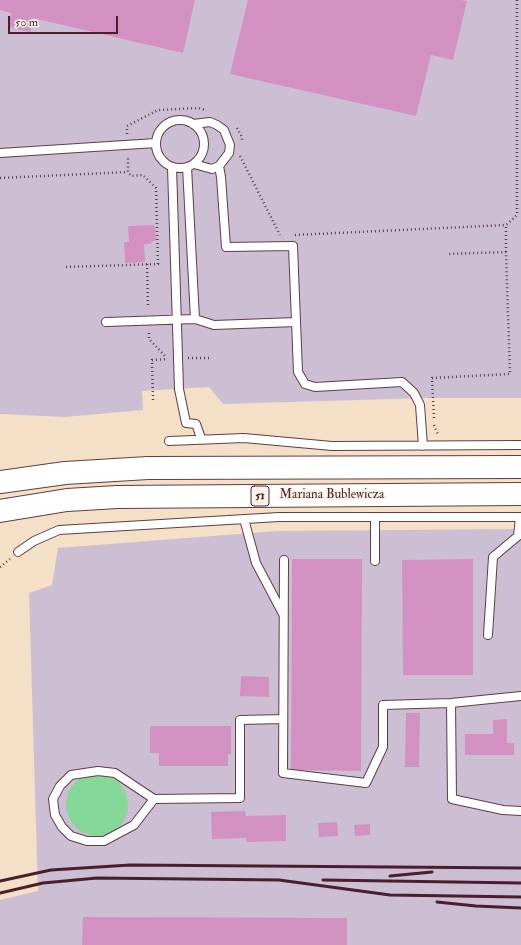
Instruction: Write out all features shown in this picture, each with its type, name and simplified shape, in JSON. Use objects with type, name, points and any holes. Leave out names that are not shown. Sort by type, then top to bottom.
[{"type":"main road","name":"51","points":[[0,482],[65,473],[148,468],[521,467]]},
{"type":"main road","name":"Mariana Bublewicza","points":[[0,511],[67,500],[117,497],[521,494]]},
{"type":"lane","points":[[177,120],[193,124],[210,122],[224,130],[230,145],[228,153],[219,166],[212,169],[190,166],[172,167],[160,157],[156,143],[158,135],[169,123],[177,120]]},
{"type":"lane","points":[[190,166],[199,159],[204,145],[199,129],[193,124]]},
{"type":"lane","points":[[0,153],[156,143]]},
{"type":"lane","points":[[190,166],[195,319]]},
{"type":"lane","points":[[219,166],[222,177],[226,247],[293,246],[298,372],[305,384],[315,387],[402,382],[414,393],[420,405],[423,446]]},
{"type":"lane","points":[[172,167],[175,319],[180,402],[186,423],[196,424],[201,438]]},
{"type":"lane","points":[[106,322],[195,319],[214,325],[296,322]]},
{"type":"lane","points":[[169,441],[201,438],[244,438],[332,446],[521,445]]},
{"type":"lane","points":[[375,517],[375,561]]},
{"type":"lane","points":[[18,552],[34,541],[59,530],[244,520],[375,517],[521,517],[518,536],[493,557],[488,635]]},
{"type":"lane","points":[[244,520],[256,563],[284,615]]},
{"type":"lane","points":[[284,560],[283,774],[366,783],[382,747],[383,705],[451,703],[521,696]]},
{"type":"lane","points":[[451,703],[452,799],[503,810],[521,811]]},
{"type":"lane","points":[[154,799],[134,825],[104,841],[87,841],[71,836],[62,827],[55,815],[53,799],[60,786],[71,775],[98,771],[114,773],[154,799],[240,798],[240,720],[283,719]]},
{"type":"path","points":[[242,151],[239,157],[279,235],[506,225],[517,215],[517,0]]},
{"type":"path","points":[[127,134],[126,126],[158,110],[199,108],[206,111]]},
{"type":"path","points":[[236,127],[242,137],[242,144]]},
{"type":"path","points":[[66,267],[158,264],[156,188],[143,175],[131,176],[128,172],[128,158]]},
{"type":"path","points":[[0,178],[128,172]]},
{"type":"path","points":[[439,436],[434,427],[432,378],[510,374],[506,225]]},
{"type":"path","points":[[447,254],[506,252]]},
{"type":"path","points":[[147,264],[148,307]]},
{"type":"path","points":[[149,333],[149,339],[168,358],[152,360],[153,400]]},
{"type":"path","points":[[186,358],[209,358]]},
{"type":"shaded area","points":[[0,0],[521,0],[521,398],[427,398],[223,404],[209,387],[142,391],[143,410],[65,417],[0,414]]},
{"type":"shaded area","points":[[521,529],[521,945],[0,945],[0,900],[38,891],[29,593],[52,585],[58,548],[277,531]]},
{"type":"green space","points":[[97,774],[114,779],[119,783],[123,788],[128,805],[123,822],[119,827],[114,831],[97,836],[80,831],[75,827],[71,822],[66,805],[71,788],[75,783],[80,779]]},
{"type":"building","points":[[0,0],[195,0],[183,53],[33,18],[30,32],[8,27],[11,13],[0,10]]},
{"type":"building","points":[[248,0],[467,1],[453,60],[431,55],[416,116],[230,74]]},
{"type":"building","points":[[153,225],[155,227],[156,240],[151,242],[151,244],[144,244],[145,262],[125,263],[124,242],[129,242],[128,226]]},
{"type":"building","points":[[292,559],[362,559],[361,771],[291,770]]},
{"type":"building","points":[[473,559],[473,675],[403,675],[402,560]]},
{"type":"building","points":[[241,676],[269,677],[269,697],[240,696]]},
{"type":"building","points":[[406,713],[420,713],[419,767],[405,767]]},
{"type":"building","points":[[507,719],[507,743],[514,743],[514,755],[465,755],[465,734],[493,734],[493,720]]},
{"type":"building","points":[[150,726],[231,726],[231,754],[228,754],[228,766],[159,766],[159,753],[150,753]]},
{"type":"building","points":[[245,811],[246,816],[286,815],[286,841],[246,842],[246,838],[212,839],[211,812]]},
{"type":"building","points":[[337,822],[338,836],[319,837],[318,823]]},
{"type":"building","points":[[370,824],[370,835],[355,836],[354,825]]},
{"type":"building","points":[[83,917],[347,918],[347,945],[82,945]]},
{"type":"railway","points":[[0,881],[51,870],[130,865],[521,868]]},
{"type":"railway","points":[[390,876],[432,872]]},
{"type":"railway","points":[[0,893],[43,883],[97,878],[279,880],[390,895],[521,897]]},
{"type":"railway","points":[[323,880],[521,883]]},
{"type":"railway","points":[[437,902],[476,906],[521,908]]}]
